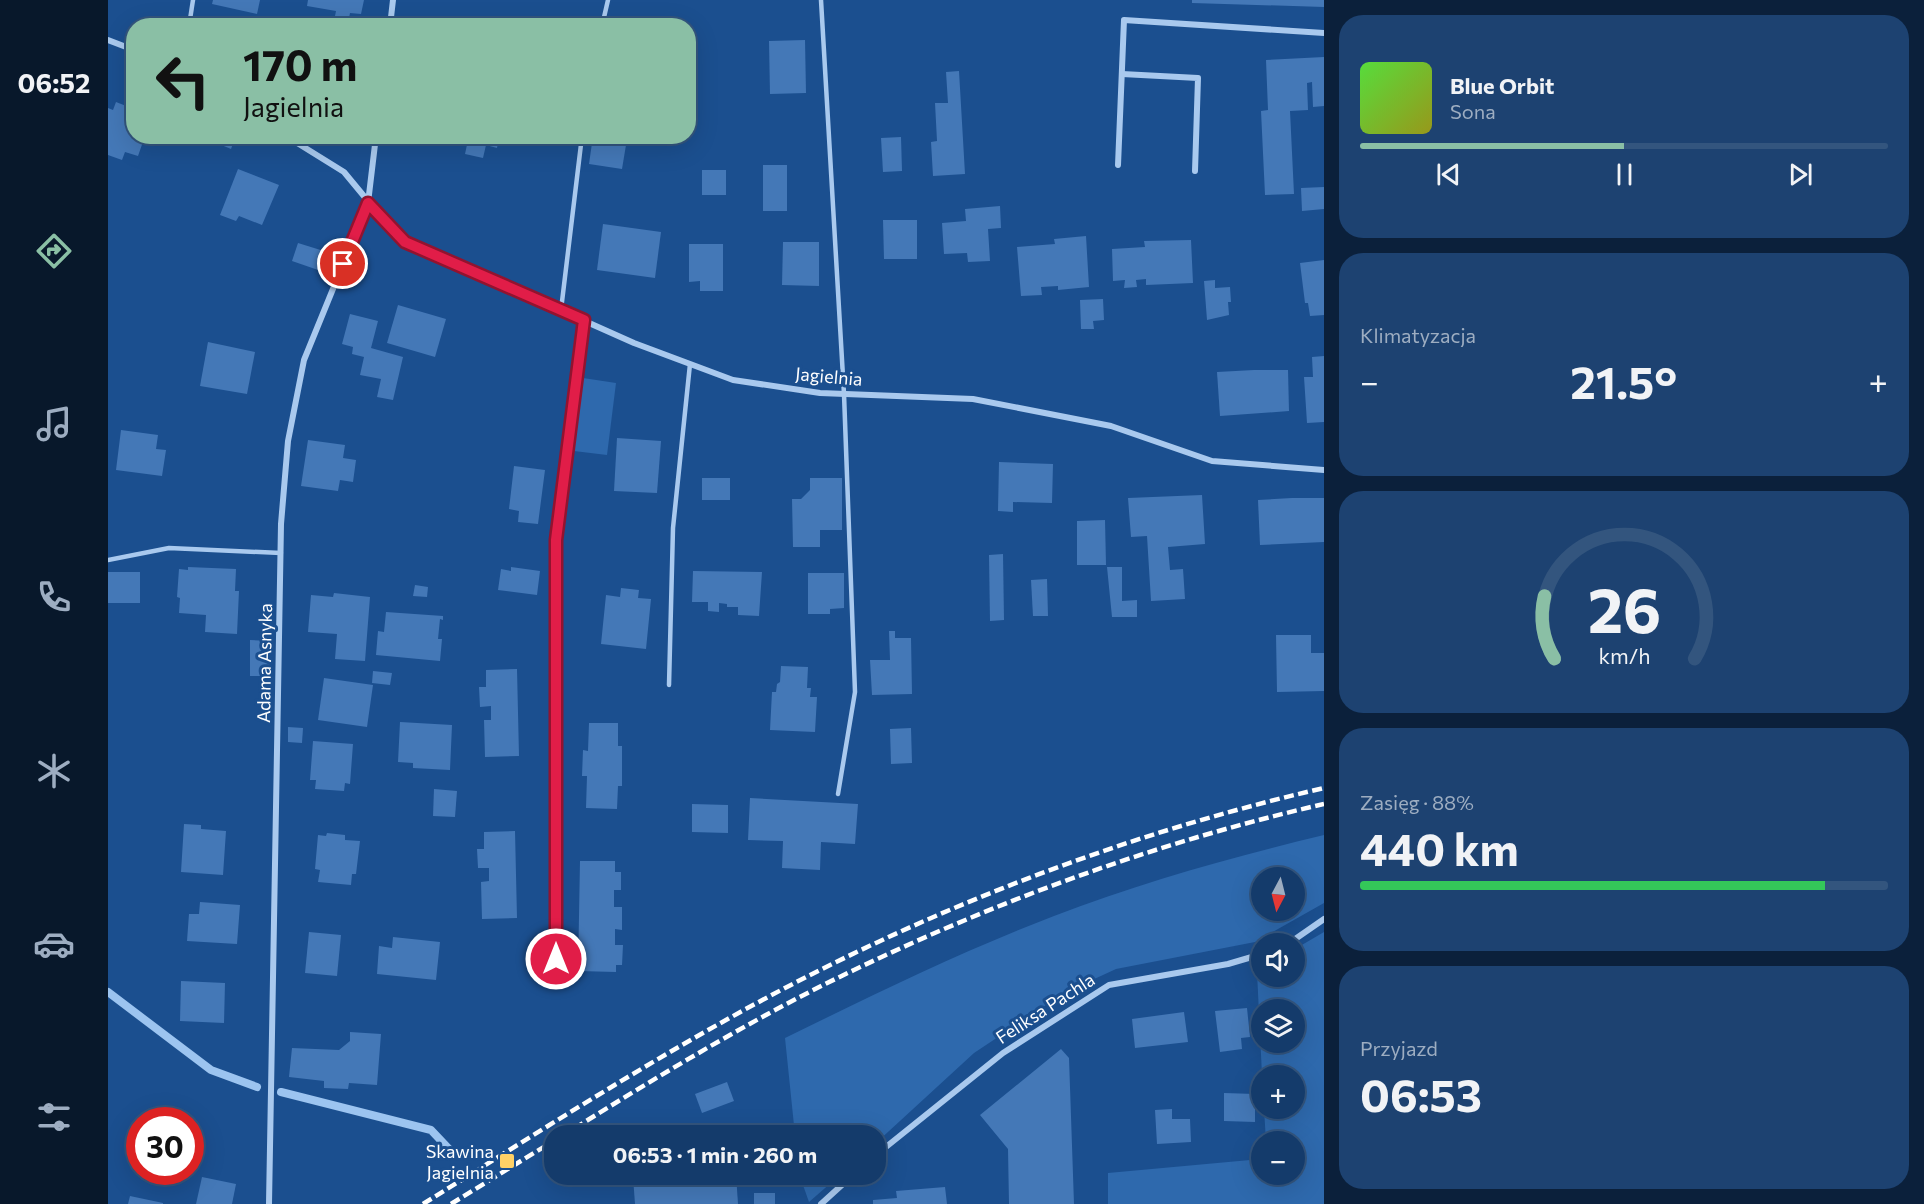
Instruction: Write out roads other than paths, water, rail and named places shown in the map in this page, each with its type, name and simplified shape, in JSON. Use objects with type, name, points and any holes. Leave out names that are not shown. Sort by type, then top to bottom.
[{"type":"street","points":[[391,18],[393,0]]},
{"type":"street","points":[[1118,165],[1124,20],[1324,33]]},
{"type":"street","points":[[108,40],[126,48]]},
{"type":"street","points":[[1122,74],[1198,78],[1196,171]]},
{"type":"street","name":"Jagielnia","points":[[299,144],[344,172],[368,203],[405,242],[584,320],[733,380],[820,393],[973,399],[1111,426],[1212,461],[1324,470]]},
{"type":"street","name":"Adama Asnyka","points":[[269,1204],[281,553],[288,441],[304,360],[368,203],[375,144]]},
{"type":"street","points":[[556,983],[556,540],[584,320]]},
{"type":"street","points":[[1304,933],[1324,919]]},
{"type":"street","name":"Feliksa Pachla","points":[[886,1147],[1003,1053],[1109,985],[1228,964],[1251,957]]},
{"type":"street","points":[[821,1204],[842,1185]]},
{"type":"lane","points":[[190,18],[193,0]]},
{"type":"lane","points":[[604,18],[608,0]]},
{"type":"lane","points":[[821,0],[844,394],[855,692],[838,794]]},
{"type":"lane","points":[[561,310],[581,144]]},
{"type":"lane","points":[[669,685],[673,528],[690,364]]},
{"type":"lane","points":[[108,560],[170,549],[281,553]]},
{"type":"waterway","points":[[108,992],[211,1070],[257,1087]]},
{"type":"waterway","points":[[281,1092],[431,1130],[449,1149]]},
{"type":"railway","points":[[423,1204],[693,1039],[785,988],[915,925],[981,897],[1116,847],[1254,805],[1324,788]]},
{"type":"railway","points":[[580,1125],[742,1028],[816,988],[968,919],[1144,854],[1203,835],[1324,804]]},
{"type":"railway","points":[[451,1204],[544,1147]]},
{"type":"place","name":"Skawina Jagielnia","points":[[507,1161]]}]
